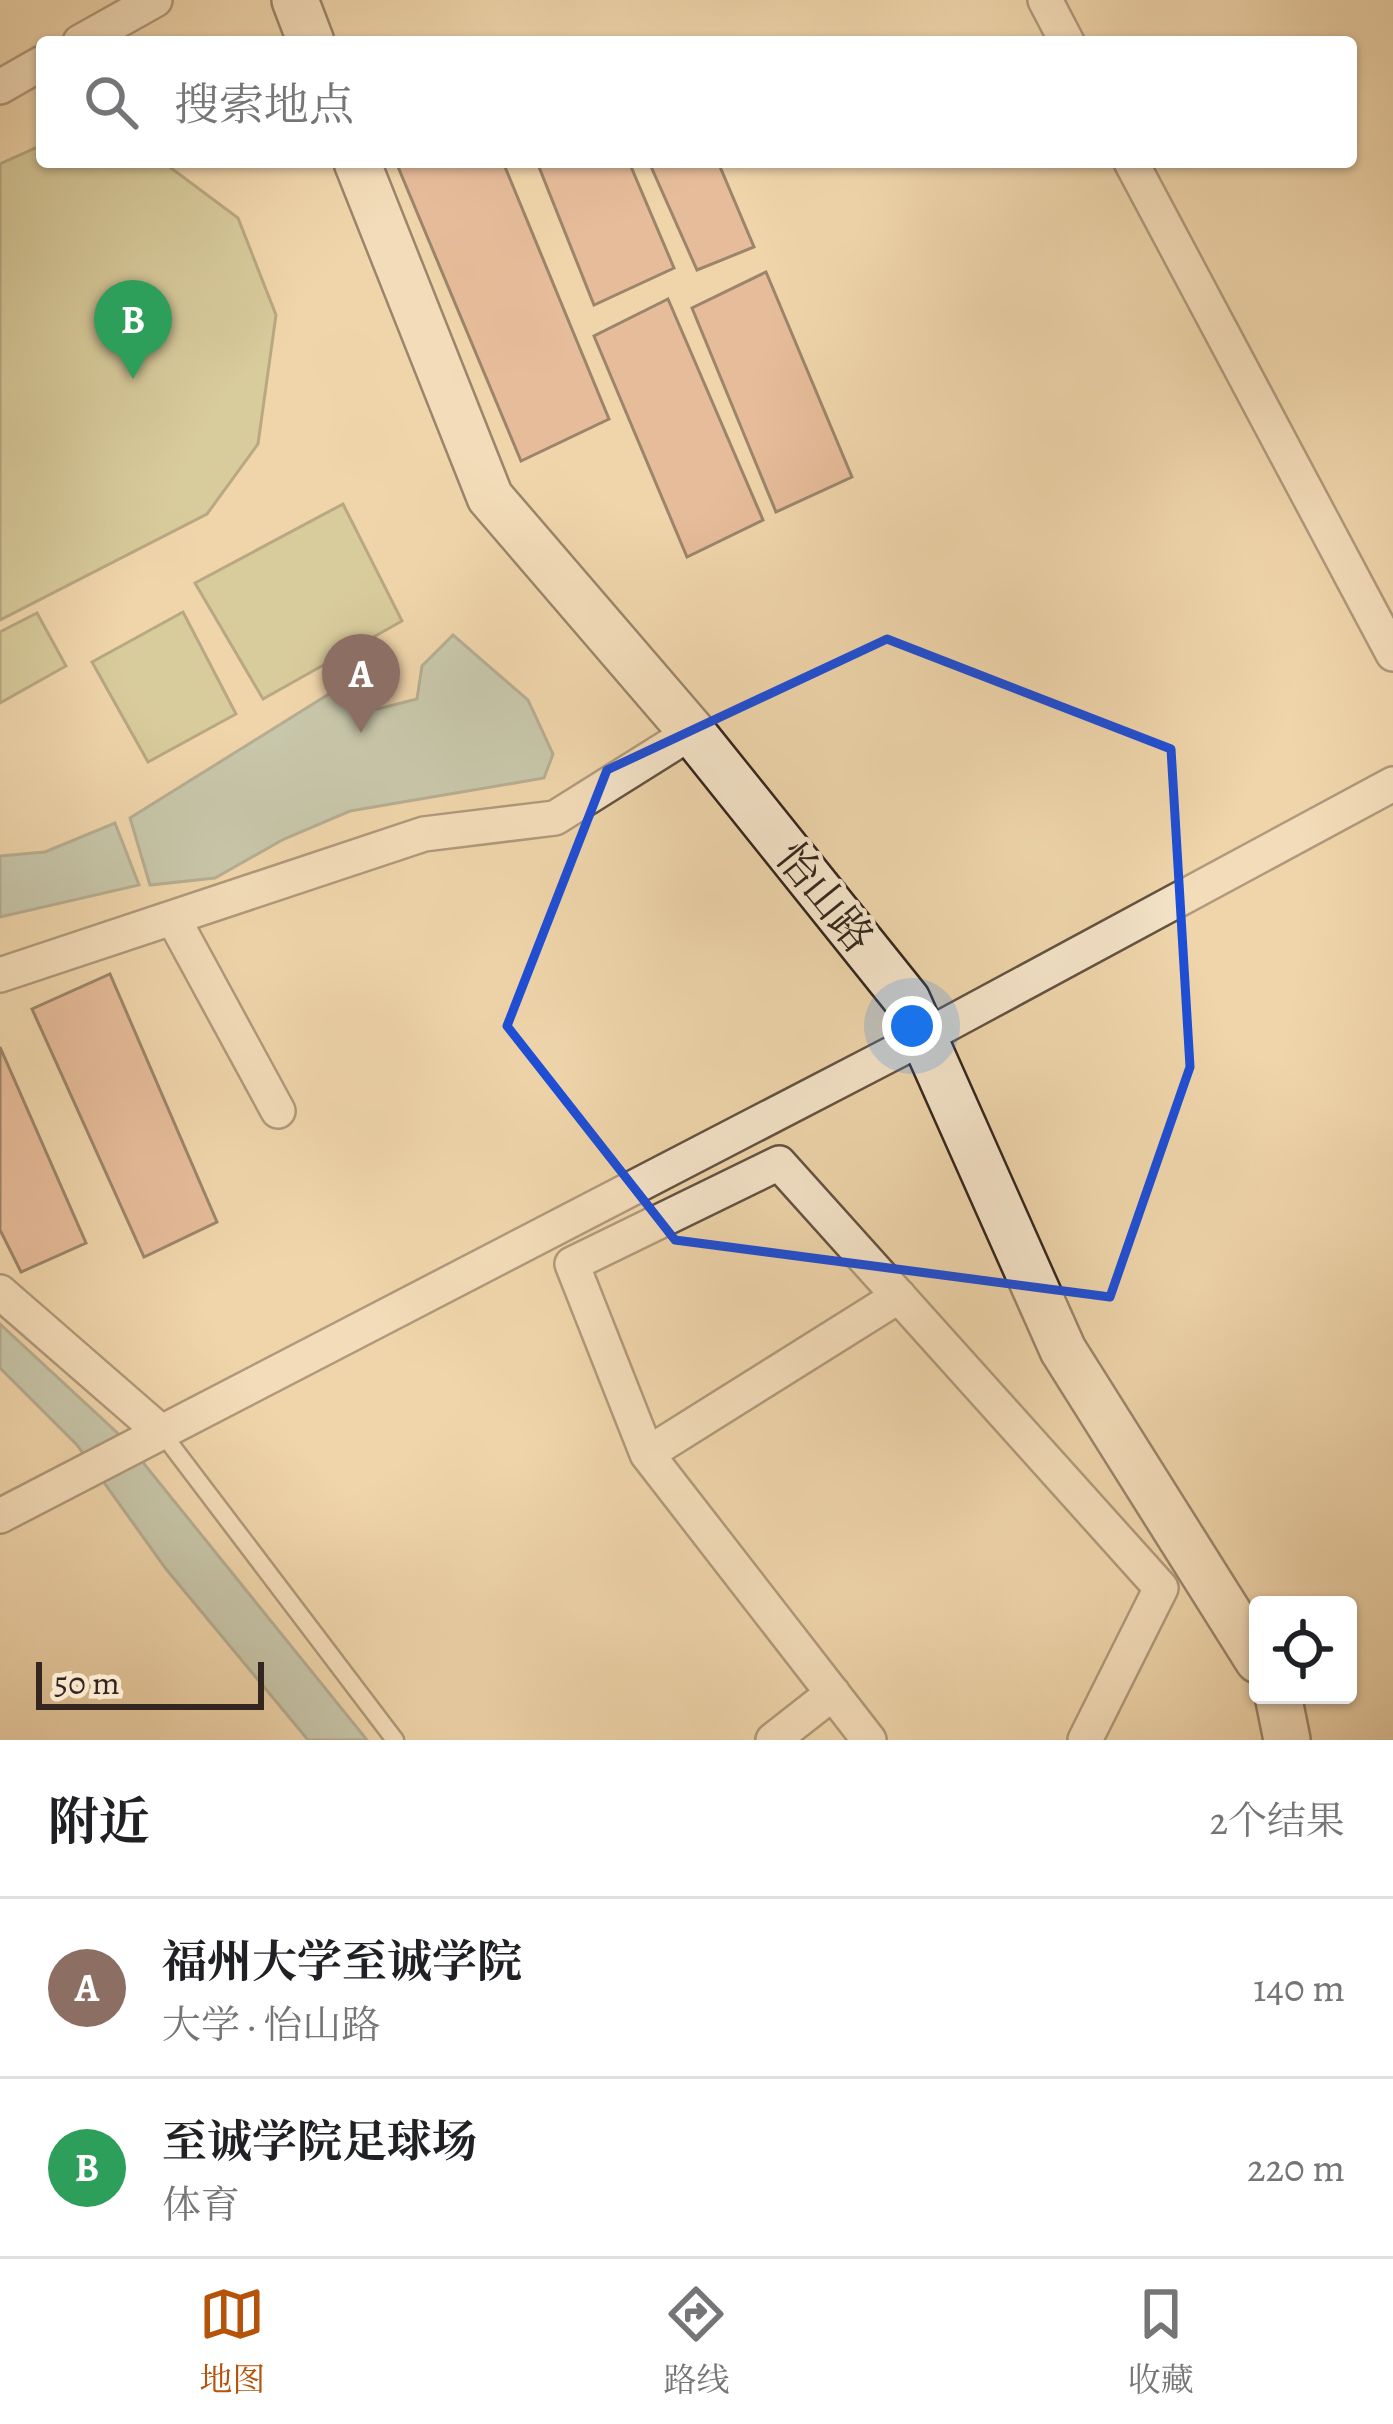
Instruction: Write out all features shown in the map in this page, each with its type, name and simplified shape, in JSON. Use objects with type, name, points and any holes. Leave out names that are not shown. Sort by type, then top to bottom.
[{"type":"street","points":[[91,36],[155,0]]},
{"type":"street","points":[[295,0],[309,36]]},
{"type":"street","points":[[1045,0],[1064,36]]},
{"type":"street","points":[[0,87],[36,66]]},
{"type":"street","name":"怡山路","points":[[359,168],[490,497],[692,731],[908,1000],[1063,1350],[1249,1646]]},
{"type":"street","points":[[1134,168],[1393,654]]},
{"type":"street","points":[[0,975],[424,834],[555,818],[692,731]]},
{"type":"street","points":[[0,1516],[924,1037],[1393,784]]},
{"type":"street","points":[[173,918],[278,1111]]},
{"type":"street","points":[[869,1740],[646,1454],[572,1264],[779,1162],[1161,1588],[1085,1740]]},
{"type":"street","points":[[0,1292],[152,1438]]},
{"type":"street","points":[[646,1454],[899,1296]]},
{"type":"street","points":[[773,1740],[832,1693]]},
{"type":"street","points":[[1280,1704],[1287,1740]]},
{"type":"lane","points":[[152,1438],[395,1740]]},
{"type":"highlighted area","points":[[887,639],[1171,749],[1190,1067],[1110,1297],[675,1240],[507,1026],[607,770]]},
{"type":"green space","points":[[36,148],[36,168],[171,168],[238,218],[276,315],[258,444],[207,514],[0,620],[0,164]]},
{"type":"green space","points":[[343,504],[402,621],[263,699],[195,583]]},
{"type":"green space","points":[[183,612],[236,714],[148,762],[92,662]]},
{"type":"green space","points":[[37,613],[66,666],[0,703],[0,632]]},
{"type":"shaded area","points":[[453,635],[528,700],[553,754],[544,778],[350,811],[284,839],[215,878],[150,885],[130,818],[337,689],[378,709],[417,699],[422,666]]},
{"type":"shaded area","points":[[115,823],[139,885],[0,917],[0,856],[45,852]]},
{"type":"shaded area","points":[[0,1324],[124,1439],[367,1740],[308,1740],[166,1569],[77,1445],[0,1368]]},
{"type":"building","points":[[399,168],[505,168],[609,419],[521,461]]},
{"type":"building","points":[[539,168],[632,168],[674,268],[594,305]]},
{"type":"building","points":[[652,168],[721,168],[754,247],[697,270]]},
{"type":"building","points":[[766,272],[852,477],[776,512],[692,308]]},
{"type":"building","points":[[668,299],[763,520],[687,557],[594,336]]},
{"type":"building","points":[[110,974],[217,1222],[144,1257],[32,1009]]},
{"type":"building","points":[[0,1047],[86,1243],[21,1272],[0,1230]]},
{"type":"place","name":"至诚学院足球场","points":[[133,379]]},
{"type":"place","name":"福州大学至诚学院","points":[[361,733]]}]
